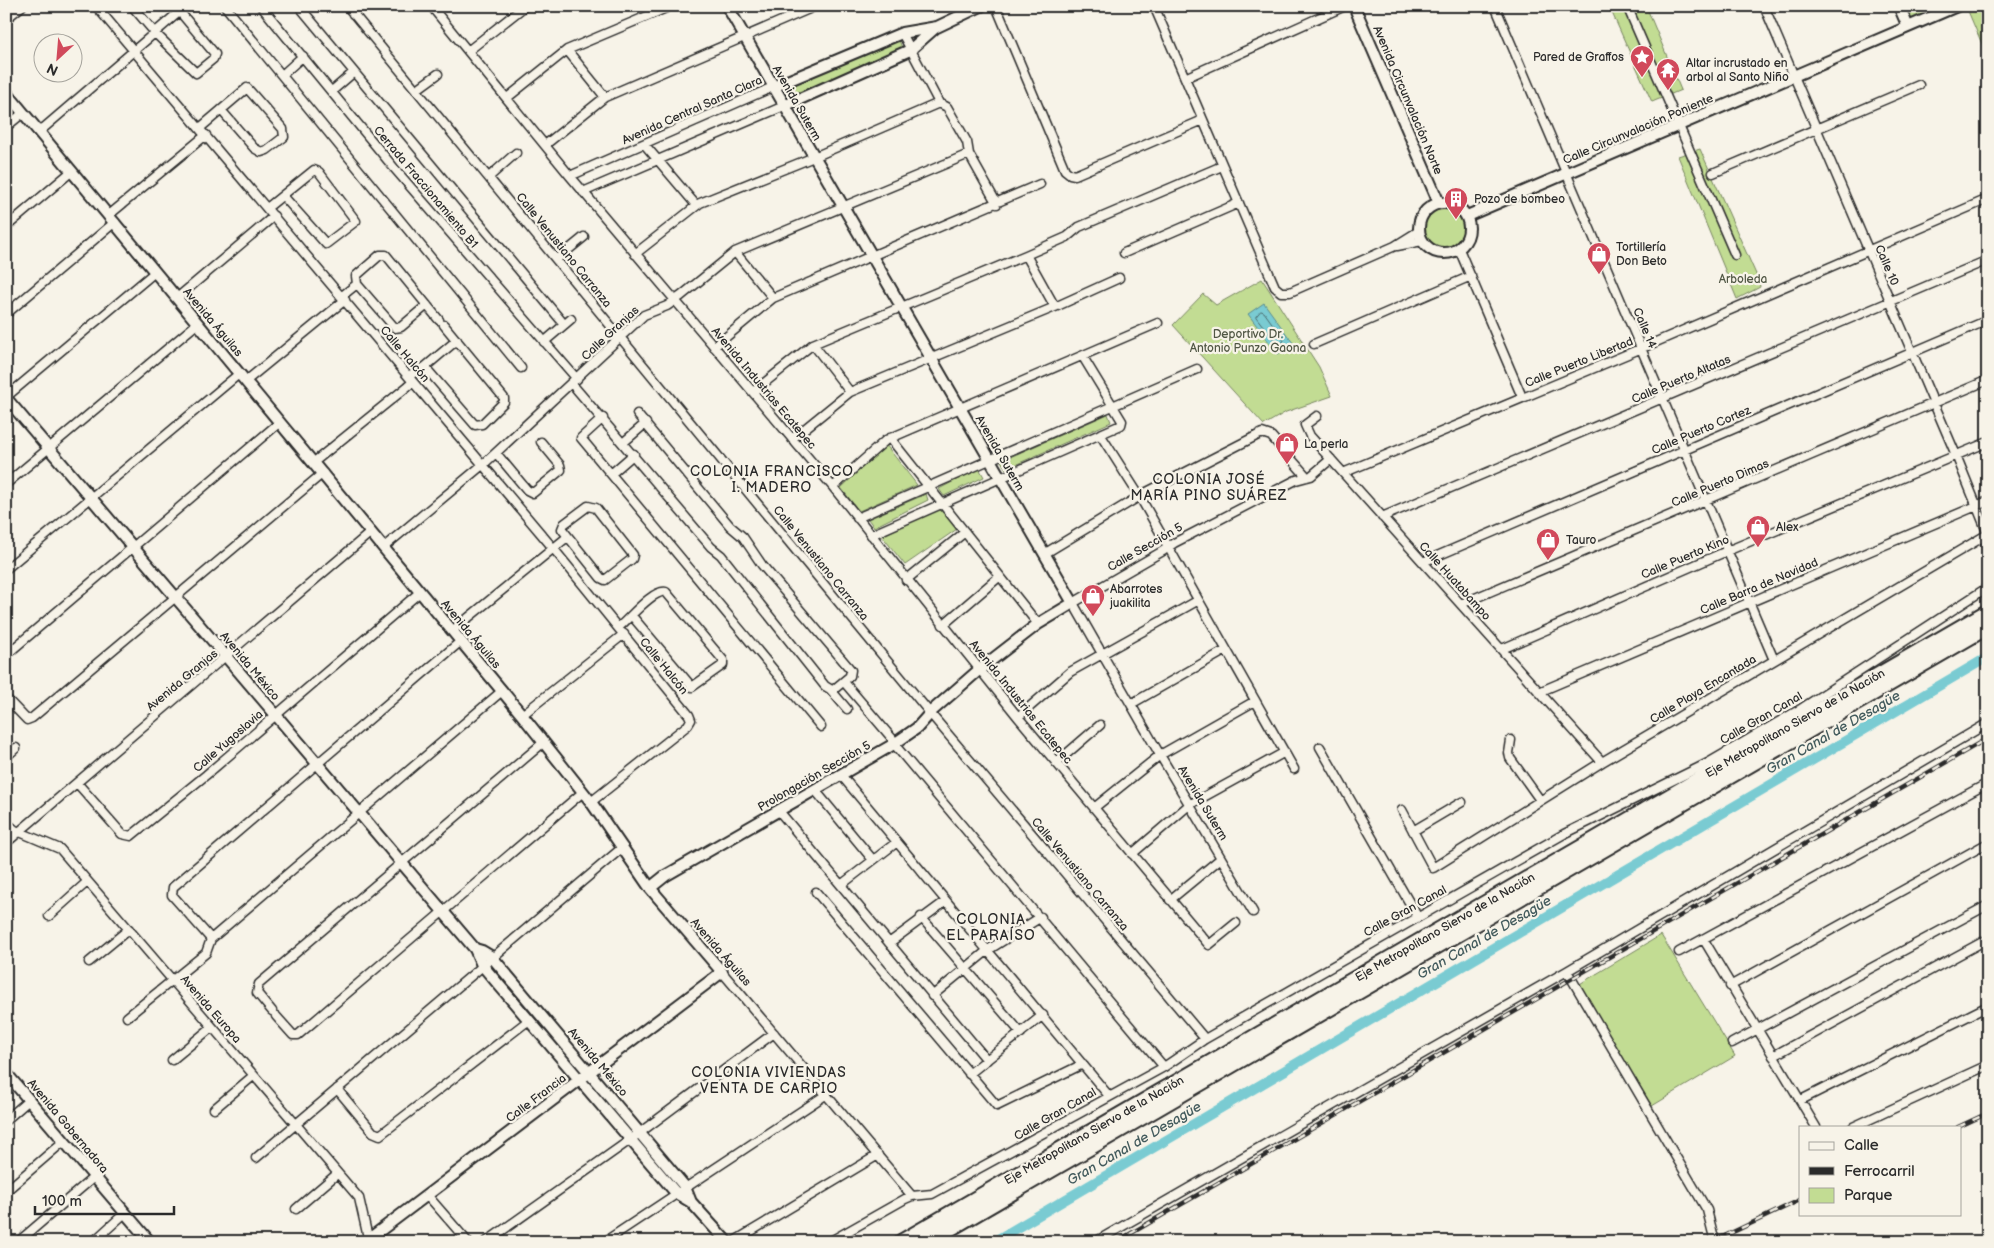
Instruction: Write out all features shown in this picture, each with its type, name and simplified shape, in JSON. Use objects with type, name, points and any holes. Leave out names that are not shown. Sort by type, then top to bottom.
[{"type":"highway","name":"Eje Metropolitano Siervo de la Nación","points":[[902,1242],[1988,612]]},
{"type":"highway","name":"Eje Metropolitano Siervo de la Nación","points":[[926,1242],[1988,626]]},
{"type":"street","points":[[6,19],[22,6]]},
{"type":"street","name":"Calle Halcón","points":[[96,6],[553,548],[690,715],[691,720],[688,725],[591,802]]},
{"type":"street","points":[[39,132],[135,52],[156,34],[183,9],[214,53],[213,59],[197,73],[194,73],[156,34],[132,6]]},
{"type":"street","points":[[225,6],[522,368]]},
{"type":"street","name":"Cerrada Fraccionamiento B1","points":[[261,6],[394,168],[544,342],[574,382],[711,547],[721,555],[825,686],[832,691],[847,709]]},
{"type":"street","points":[[298,6],[567,322],[544,342]]},
{"type":"street","name":"Calle Venustiano Carranza","points":[[347,6],[930,713],[1204,1039]]},
{"type":"street","points":[[353,14],[361,6]]},
{"type":"street","name":"Avenida Industrias Ecatepec","points":[[431,6],[583,192],[833,487],[942,625],[1209,945],[1236,924]]},
{"type":"street","points":[[468,51],[525,6]]},
{"type":"street","points":[[507,98],[567,50],[671,6]]},
{"type":"street","name":"Avenida Suterm","points":[[727,6],[1189,806],[1253,912]]},
{"type":"street","points":[[545,145],[604,97],[816,6]]},
{"type":"street","name":"Avenida Central Santa Clara","points":[[583,192],[910,50],[937,27],[981,6]]},
{"type":"street","points":[[996,6],[1065,170],[1070,174],[1075,175],[1203,120]]},
{"type":"street","points":[[1154,6],[1275,287],[1281,292],[1290,292],[1421,236]]},
{"type":"street","points":[[1185,78],[1345,6]]},
{"type":"street","name":"Avenida Circunvalación Norte","points":[[1354,6],[1439,203]]},
{"type":"street","name":"Calle 14","points":[[1495,6],[1774,660]]},
{"type":"street","points":[[1627,6],[1680,124],[1735,255]]},
{"type":"street","name":"Calle 10","points":[[1764,6],[1988,534]]},
{"type":"street","points":[[1899,6],[1908,27]]},
{"type":"street","name":"Calle Circunvalación Poniente","points":[[1467,216],[1957,6]]},
{"type":"street","name":"Avenida Central Santa Clara","points":[[570,176],[902,33],[937,27]]},
{"type":"street","points":[[902,33],[939,102],[945,105],[967,142],[968,154],[997,204]]},
{"type":"street","points":[[567,50],[604,97]]},
{"type":"street","points":[[282,75],[303,56]]},
{"type":"street","points":[[332,91],[354,72]]},
{"type":"street","points":[[416,90],[438,74]]},
{"type":"street","points":[[1713,173],[1919,85]]},
{"type":"street","points":[[200,128],[221,110],[247,88],[283,129],[284,137],[268,150],[261,152],[254,148],[221,110]]},
{"type":"street","name":"Avenida Águilas","points":[[6,92],[544,742],[584,792],[650,888],[912,1196]]},
{"type":"street","points":[[635,254],[696,205],[814,157],[939,102]]},
{"type":"street","points":[[6,127],[23,113]]},
{"type":"street","points":[[6,314],[206,135]]},
{"type":"street","points":[[645,145],[696,205]]},
{"type":"street","points":[[489,178],[516,153]]},
{"type":"street","name":"Calle Granjas","points":[[384,547],[483,465],[644,315],[675,300],[735,252],[968,154]]},
{"type":"street","points":[[753,392],[813,344],[1026,255],[1067,237],[1079,226],[1222,166]]},
{"type":"street","points":[[6,227],[72,171]]},
{"type":"street","points":[[267,208],[284,197],[310,172],[316,171],[356,221],[326,244],[284,197]]},
{"type":"street","points":[[714,347],[774,298],[1040,184]]},
{"type":"street","name":"Calle Puerto Libertad","points":[[1343,473],[1642,348],[1988,199]]},
{"type":"street","points":[[1439,203],[1454,204],[1467,216],[1469,234],[1459,249],[1442,254],[1434,251],[1421,236],[1423,214],[1428,208],[1439,203]]},
{"type":"street","points":[[1124,253],[1239,204]]},
{"type":"street","points":[[177,298],[274,216]]},
{"type":"street","points":[[557,259],[584,237]]},
{"type":"street","points":[[1459,249],[1522,397]]},
{"type":"street","points":[[735,252],[774,298]]},
{"type":"street","points":[[6,569],[90,497],[343,298],[356,281],[357,274],[380,255],[386,255],[504,399],[482,424],[477,426],[473,424],[425,367]]},
{"type":"street","points":[[1026,255],[1055,307]]},
{"type":"street","name":"Calle Puerto Altatas","points":[[1382,517],[1663,400],[1988,260]]},
{"type":"street","points":[[6,398],[156,272]]},
{"type":"street","points":[[1314,344],[1471,276]]},
{"type":"street","points":[[792,439],[850,392],[1055,307],[1119,278]]},
{"type":"street","points":[[356,281],[397,328],[427,306]]},
{"type":"street","name":"Calle Puerto Cortez","points":[[1423,562],[1988,320]]},
{"type":"street","points":[[6,484],[198,323]]},
{"type":"street","points":[[833,487],[890,438],[1083,357],[1158,323]]},
{"type":"street","points":[[314,462],[457,340]]},
{"type":"street","points":[[813,344],[850,392]]},
{"type":"street","points":[[871,535],[1122,423],[1114,406],[1083,357]]},
{"type":"street","points":[[857,518],[1197,369]]},
{"type":"street","name":"Calle Puerto Dimas","points":[[1461,604],[1706,502],[1988,380]]},
{"type":"street","name":"Avenida México","points":[[6,398],[475,949],[482,965],[630,1140],[676,1193],[691,1202],[727,1242]]},
{"type":"street","points":[[637,414],[852,670],[851,675],[832,691]]},
{"type":"street","name":"Calle Huatabampo","points":[[1317,416],[1308,421],[1304,428],[1602,762]]},
{"type":"street","points":[[604,418],[580,438],[821,727]]},
{"type":"street","points":[[6,655],[280,422]]},
{"type":"street","points":[[624,442],[646,424]]},
{"type":"street","points":[[1044,554],[1140,497],[1262,433],[1267,433],[1307,477]]},
{"type":"street","points":[[1100,434],[1140,497],[1197,601],[1294,769]]},
{"type":"street","points":[[890,438],[1038,624]]},
{"type":"street","points":[[496,453],[527,490],[532,493],[561,470],[560,465],[541,442]]},
{"type":"street","name":"Calle Puerto Kino","points":[[1502,649],[1727,551],[1988,442]]},
{"type":"street","points":[[611,474],[634,454]]},
{"type":"street","name":"Calle Sección 5","points":[[980,669],[1038,624],[1073,603],[1168,547],[1296,480],[1307,477],[1331,459]]},
{"type":"street","points":[[6,698],[22,717],[27,720],[32,718],[323,473]]},
{"type":"street","name":"Calle Barra de Navidad","points":[[1539,692],[1988,501]]},
{"type":"street","points":[[592,506],[633,553],[633,557],[607,579],[602,579],[566,538],[562,529],[564,524],[592,506]]},
{"type":"street","name":"Avenida Granjas","points":[[6,843],[78,784],[371,532]]},
{"type":"street","points":[[906,580],[965,532]]},
{"type":"street","name":"Calle Playa Encantada","points":[[1413,831],[1434,868],[1602,762],[1988,534]]},
{"type":"street","points":[[452,630],[566,538]]},
{"type":"street","points":[[942,625],[1000,576]]},
{"type":"street","name":"Calle Gran Canal","points":[[829,1242],[912,1196],[932,1194],[1164,1067],[1204,1039],[1564,834],[1708,763],[1799,710],[1988,587]]},
{"type":"street","name":"Calle Yugoslavia","points":[[78,784],[122,834],[129,837],[206,775],[275,714],[420,592]]},
{"type":"street","points":[[619,627],[632,616],[635,610],[659,592],[666,592],[723,660],[722,665],[692,687],[632,616]]},
{"type":"street","points":[[1018,717],[1070,672],[1197,601]]},
{"type":"street","points":[[522,715],[624,634]]},
{"type":"street","points":[[211,939],[171,891],[461,641]]},
{"type":"street","points":[[1131,704],[1226,650]]},
{"type":"street","name":"Prolongación Sección 5","points":[[650,888],[665,876],[895,743],[917,728],[930,713],[980,669]]},
{"type":"street","points":[[844,682],[1164,1067]]},
{"type":"street","points":[[128,1017],[206,952],[211,939],[502,691]]},
{"type":"street","points":[[1094,808],[1160,755],[1255,701]]},
{"type":"street","points":[[1095,1242],[1567,971],[1988,723]]},
{"type":"street","points":[[1056,763],[1100,725]]},
{"type":"street","points":[[1510,740],[1508,753],[1510,758],[1540,800]]},
{"type":"street","points":[[544,742],[259,984],[257,989],[259,996],[295,1036],[584,792]]},
{"type":"street","points":[[1320,747],[1417,916]]},
{"type":"street","points":[[6,757],[16,748]]},
{"type":"street","points":[[1132,854],[1189,806],[1284,752]]},
{"type":"street","points":[[842,775],[1109,1096]]},
{"type":"street","points":[[1679,952],[1988,783]]},
{"type":"street","points":[[815,790],[874,860]]},
{"type":"street","points":[[1402,810],[1413,831],[1462,802]]},
{"type":"street","points":[[779,811],[987,1060]]},
{"type":"street","name":"Avenida Europa","points":[[6,822],[20,832],[57,846],[129,929],[294,1125],[360,1200],[367,1241]]},
{"type":"street","points":[[841,885],[897,842]]},
{"type":"street","points":[[1730,986],[1988,843]]},
{"type":"street","points":[[256,1158],[623,847]]},
{"type":"street","points":[[1170,900],[1221,858]]},
{"type":"street","points":[[48,916],[87,882]]},
{"type":"street","points":[[816,892],[997,1106],[1083,1064]]},
{"type":"street","points":[[889,943],[946,901]]},
{"type":"street","points":[[1732,1043],[1988,905]]},
{"type":"street","points":[[932,996],[988,950],[1041,917]]},
{"type":"street","points":[[921,918],[1021,1033]]},
{"type":"street","points":[[89,962],[129,929]]},
{"type":"street","points":[[1773,1056],[1988,938]]},
{"type":"street","points":[[1704,940],[1815,1126]]},
{"type":"street","name":"Avenida México","points":[[475,949],[492,957],[641,1132],[685,1187],[691,1202]]},
{"type":"street","points":[[1567,971],[1707,1210],[1715,1242]]},
{"type":"street","name":"Calle Francia","points":[[367,1241],[722,972]]},
{"type":"street","points":[[1801,1100],[1988,1006]]},
{"type":"street","points":[[969,1074],[1043,1015]]},
{"type":"street","points":[[337,1089],[374,1132],[380,1134],[529,1020]]},
{"type":"street","points":[[172,1060],[212,1027]]},
{"type":"street","points":[[486,1242],[630,1140],[774,1033]]},
{"type":"street","points":[[1855,1126],[1988,1065]]},
{"type":"street","name":"Avenida Gobernadora","points":[[6,1073],[150,1242]]},
{"type":"street","points":[[214,1109],[253,1076]]},
{"type":"street","points":[[604,1242],[827,1094]]},
{"type":"street","points":[[6,1120],[29,1100]]},
{"type":"street","points":[[6,1191],[64,1141]]},
{"type":"street","points":[[733,1242],[878,1155]]},
{"type":"street","points":[[296,1209],[337,1174]]},
{"type":"street","points":[[18,1242],[94,1177]]},
{"type":"street","points":[[428,1196],[468,1242]]},
{"type":"street","points":[[93,1242],[125,1213]]},
{"type":"green space","points":[[1609,6],[1646,6],[1681,90],[1652,102]]},
{"type":"green space","points":[[1896,6],[1937,6],[1938,10],[1904,25]]},
{"type":"green space","points":[[1979,6],[1988,6],[1988,50],[1985,51],[1968,11]]},
{"type":"green space","points":[[898,38],[903,50],[790,99],[783,88]]},
{"type":"green space","name":"Arboleda","points":[[1700,149],[1759,281],[1760,287],[1737,299],[1678,156]]},
{"type":"green space","points":[[1439,203],[1449,203],[1462,210],[1469,223],[1469,233],[1462,246],[1449,253],[1439,253],[1430,249],[1423,242],[1419,233],[1419,223],[1423,214],[1430,207]]},
{"type":"green space","name":"Deportivo Dr. Antonio Punzo Gaona","points":[[1262,279],[1319,367],[1332,396],[1286,412],[1264,425],[1173,325],[1203,294],[1216,305]]},
{"type":"green space","points":[[1108,414],[1111,422],[1006,469],[1001,461]]},
{"type":"green space","points":[[886,445],[917,485],[859,511],[841,488]]},
{"type":"green space","points":[[979,468],[984,477],[944,496],[939,489]]},
{"type":"green space","points":[[926,494],[928,500],[874,527],[868,519]]},
{"type":"green space","points":[[939,508],[957,529],[905,565],[882,536]]},
{"type":"green space","points":[[1661,935],[1735,1056],[1652,1106],[1578,985]]},
{"type":"water","points":[[1264,303],[1293,343],[1278,354],[1248,314]]},
{"type":"waterway","name":"Gran Canal de Desagüe","points":[[993,1242],[1988,657]]},
{"type":"railway","points":[[1116,1242],[1988,738]]},
{"type":"railway","points":[[1960,1126],[1988,1113]]},
{"type":"railway","points":[[1712,1242],[1799,1200]]},
{"type":"place","name":"Pared de Graffos","points":[[1642,78]]},
{"type":"place","name":"Altar incrustado en arbol al Santo Niño","points":[[1668,91]]},
{"type":"place","name":"Pozo de bombeo","points":[[1456,220]]},
{"type":"place","name":"Tortillería Don Beto","points":[[1599,275]]},
{"type":"place","name":"La perla","points":[[1287,465]]},
{"type":"place","name":"Alex","points":[[1758,548]]},
{"type":"place","name":"Tauro","points":[[1548,561]]},
{"type":"place","name":"Abarrotes juakilita","points":[[1093,617]]},
{"type":"district","name":"COLONIA FRANCISCO I. MADERO","points":[[772,480]]},
{"type":"district","name":"COLONIA JOSÉ MARÍA PINO SUÁREZ","points":[[1209,488]]},
{"type":"district","name":"COLONIA EL PARAÍSO","points":[[991,928]]},
{"type":"district","name":"COLONIA VIVIENDAS VENTA DE CARPIO","points":[[769,1080]]}]
